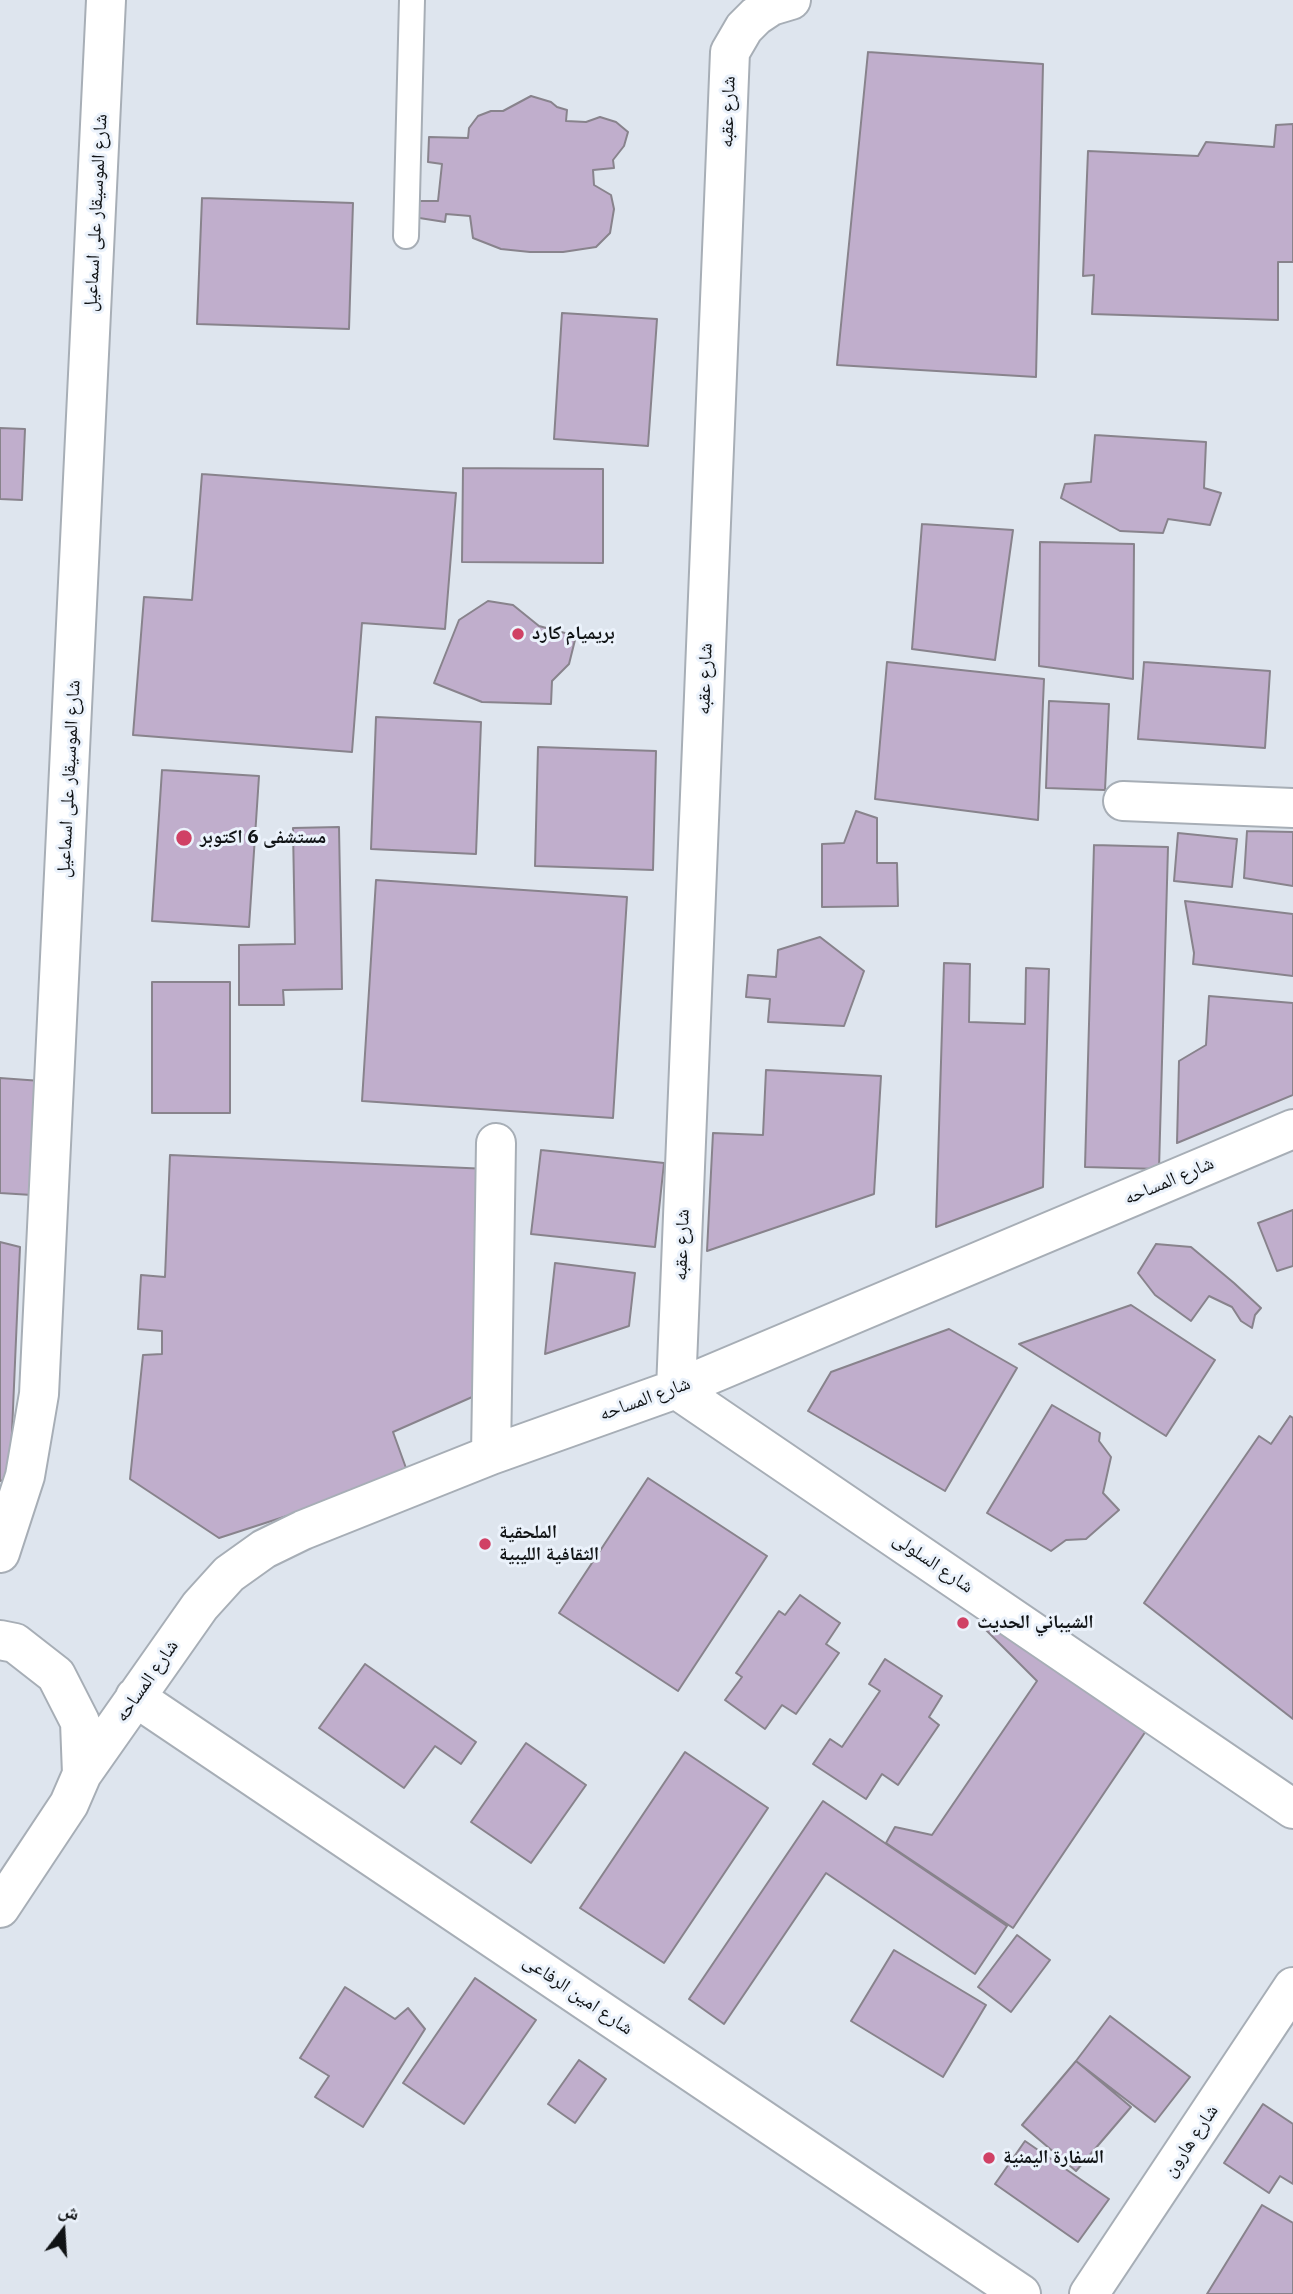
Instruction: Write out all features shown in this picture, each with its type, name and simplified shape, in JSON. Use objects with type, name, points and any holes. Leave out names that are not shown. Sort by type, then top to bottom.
[{"type":"street","name":"شارع الموسيقار على اسماعيل","points":[[0,1553],[25,1476],[39,1394],[106,0]]},
{"type":"street","name":"شارع عقبه","points":[[676,1389],[730,52],[744,28],[756,16],[771,6],[791,0]]},
{"type":"street","points":[[1123,801],[1293,808]]},
{"type":"street","name":"شارع المساحه","points":[[0,1908],[69,1804],[82,1774],[200,1606],[229,1574],[264,1549],[303,1530],[491,1455],[676,1389],[1293,1129]]},
{"type":"street","points":[[491,1455],[496,1143]]},
{"type":"street","name":"شارع السلولى","points":[[676,1389],[1293,1809]]},
{"type":"street","points":[[0,1640],[15,1643],[56,1675],[80,1722],[82,1774]]},
{"type":"street","name":"شارع امين الرفاعى","points":[[135,1697],[1021,2294]]},
{"type":"street","name":"شارع هارون","points":[[1089,2294],[1293,1987]]},
{"type":"lane","points":[[406,236],[412,0]]},
{"type":"building","points":[[868,52],[1043,64],[1036,377],[837,365]]},
{"type":"building","points":[[531,96],[567,110],[566,121],[586,122],[600,117],[616,122],[628,132],[624,146],[613,160],[614,168],[593,170],[594,185],[611,195],[614,209],[610,233],[596,247],[563,252],[530,252],[501,249],[473,238],[470,216],[446,214],[445,222],[413,217],[418,201],[438,201],[442,164],[428,162],[429,137],[468,138],[469,128],[478,116],[491,111],[503,111]]},
{"type":"building","points":[[1293,124],[1293,262],[1278,262],[1278,320],[1092,314],[1094,275],[1083,276],[1088,151],[1198,156],[1206,142],[1274,147],[1276,125]]},
{"type":"building","points":[[202,198],[353,203],[349,329],[197,324]]},
{"type":"building","points":[[562,313],[657,319],[648,446],[554,439]]},
{"type":"building","points":[[0,428],[25,429],[22,500],[0,499]]},
{"type":"building","points":[[1095,435],[1206,442],[1204,488],[1221,493],[1210,525],[1168,519],[1163,533],[1120,531],[1061,498],[1065,484],[1091,482]]},
{"type":"building","points":[[463,468],[603,469],[603,563],[462,562]]},
{"type":"building","points":[[202,474],[456,493],[445,629],[362,623],[352,752],[133,735],[144,597],[192,600]]},
{"type":"building","points":[[922,524],[1013,530],[995,660],[912,649]]},
{"type":"building","points":[[1040,542],[1134,544],[1133,679],[1039,666]]},
{"type":"building","points":[[488,601],[513,605],[539,626],[576,636],[569,664],[552,681],[551,704],[482,702],[434,683],[459,620]]},
{"type":"building","points":[[887,662],[1044,679],[1038,820],[875,799]]},
{"type":"building","points":[[1144,662],[1270,671],[1265,748],[1138,739]]},
{"type":"building","points":[[1049,701],[1109,704],[1105,790],[1046,788]]},
{"type":"building","points":[[376,717],[481,722],[476,854],[371,849]]},
{"type":"building","points":[[538,747],[656,751],[653,870],[535,866]]},
{"type":"building","points":[[162,770],[259,776],[249,927],[152,921]]},
{"type":"building","points":[[856,811],[877,818],[877,863],[897,863],[898,906],[822,907],[822,844],[844,843]]},
{"type":"building","points":[[339,827],[342,989],[283,990],[284,1005],[239,1005],[239,945],[295,944],[293,828]]},
{"type":"building","points":[[1247,831],[1293,832],[1293,886],[1244,878]]},
{"type":"building","points":[[1178,833],[1237,839],[1232,887],[1174,881]]},
{"type":"building","points":[[1094,845],[1168,847],[1159,1169],[1085,1167]]},
{"type":"building","points":[[376,880],[627,897],[613,1118],[362,1101]]},
{"type":"building","points":[[1185,901],[1293,914],[1293,976],[1193,964],[1194,953]]},
{"type":"building","points":[[820,937],[864,971],[844,1026],[768,1022],[770,999],[746,997],[748,975],[776,977],[778,950]]},
{"type":"building","points":[[944,963],[970,964],[969,1022],[1025,1024],[1026,968],[1049,969],[1043,1187],[936,1227]]},
{"type":"building","points":[[152,982],[230,982],[230,1113],[152,1113]]},
{"type":"building","points":[[1209,996],[1293,1003],[1293,1095],[1177,1143],[1179,1061],[1206,1045]]},
{"type":"building","points":[[766,1070],[881,1076],[874,1194],[707,1251],[713,1133],[763,1135]]},
{"type":"building","points":[[0,1078],[41,1081],[32,1195],[0,1193]]},
{"type":"building","points":[[541,1150],[664,1163],[655,1247],[531,1234]]},
{"type":"building","points":[[170,1155],[489,1169],[479,1394],[393,1432],[406,1468],[336,1500],[219,1538],[130,1479],[143,1355],[162,1354],[162,1331],[138,1329],[141,1275],[165,1277]]},
{"type":"building","points":[[1293,1210],[1293,1266],[1277,1271],[1258,1223]]},
{"type":"building","points":[[0,1242],[20,1247],[10,1478],[0,1481]]},
{"type":"building","points":[[1156,1244],[1191,1247],[1234,1283],[1261,1308],[1255,1315],[1252,1328],[1241,1321],[1232,1307],[1209,1296],[1191,1321],[1155,1295],[1138,1273]]},
{"type":"building","points":[[555,1263],[635,1273],[629,1326],[545,1354]]},
{"type":"building","points":[[1131,1305],[1215,1360],[1166,1436],[1019,1344]]},
{"type":"building","points":[[949,1329],[1017,1368],[945,1491],[808,1411],[831,1372]]},
{"type":"building","points":[[1052,1405],[1100,1433],[1099,1441],[1111,1457],[1103,1493],[1119,1510],[1086,1539],[1066,1540],[1051,1551],[987,1513]]},
{"type":"building","points":[[1290,1416],[1293,1418],[1293,1719],[1144,1603],[1259,1436],[1271,1444]]},
{"type":"building","points":[[648,1478],[767,1556],[678,1691],[559,1613]]},
{"type":"building","points":[[800,1595],[840,1623],[826,1644],[839,1653],[796,1714],[782,1705],[765,1729],[725,1700],[742,1677],[736,1673],[779,1611],[785,1615]]},
{"type":"building","points":[[982,1602],[1154,1719],[1013,1928],[886,1843],[895,1827],[932,1835],[1037,1681],[981,1625]]},
{"type":"building","points":[[885,1659],[942,1696],[929,1717],[939,1725],[898,1785],[882,1774],[866,1799],[813,1764],[830,1739],[842,1747],[880,1691],[869,1684]]},
{"type":"building","points":[[365,1664],[476,1742],[461,1764],[435,1746],[404,1788],[319,1728]]},
{"type":"building","points":[[526,1743],[586,1785],[531,1863],[471,1822]]},
{"type":"building","points":[[685,1752],[768,1808],[664,1963],[580,1908]]},
{"type":"building","points":[[823,1801],[1007,1926],[975,1974],[826,1873],[724,2024],[689,1999]]},
{"type":"building","points":[[1017,1935],[1050,1960],[1011,2012],[978,1987]]},
{"type":"building","points":[[894,1950],[986,2005],[943,2077],[851,2021]]},
{"type":"building","points":[[475,1978],[536,2020],[464,2124],[403,2083]]},
{"type":"building","points":[[345,1987],[395,2019],[408,2008],[425,2029],[363,2127],[315,2097],[329,2076],[300,2058]]},
{"type":"building","points":[[1110,2016],[1190,2077],[1155,2122],[1076,2061]]},
{"type":"building","points":[[579,2060],[606,2079],[575,2123],[548,2104]]},
{"type":"building","points":[[1076,2061],[1131,2107],[1076,2171],[1022,2125]]},
{"type":"building","points":[[1263,2104],[1293,2124],[1293,2184],[1280,2176],[1269,2193],[1224,2163]]},
{"type":"building","points":[[1025,2141],[1109,2199],[1078,2242],[995,2184]]},
{"type":"building","points":[[1262,2205],[1293,2223],[1293,2294],[1207,2294]]},
{"type":"place","name":"بريميام كارد","points":[[518,634]]},
{"type":"place","name":"مستشفى 6 اكتوبر","points":[[184,838]]},
{"type":"place","name":"الملحقية الثقافية الليبية","points":[[485,1544]]},
{"type":"place","name":"الشيباني الحديث","points":[[963,1623]]},
{"type":"place","name":"السفارة اليمنية","points":[[989,2158]]}]
